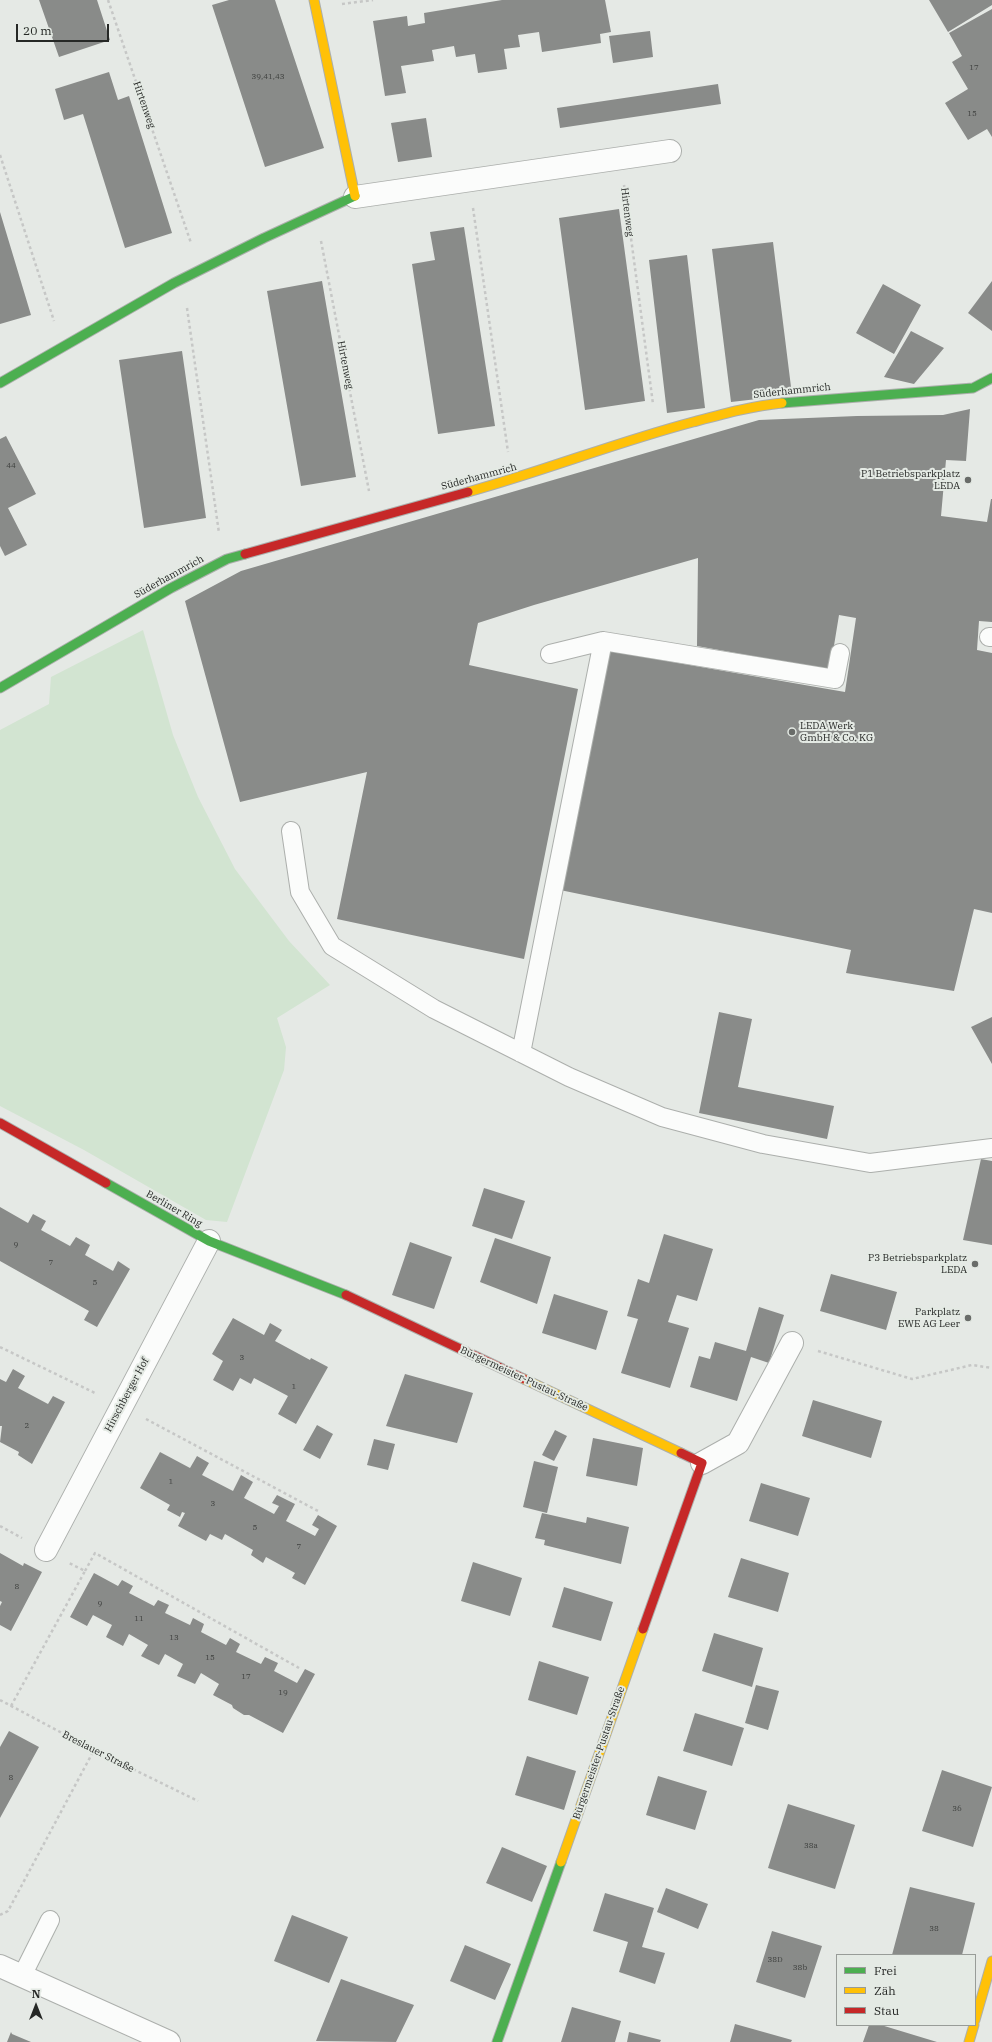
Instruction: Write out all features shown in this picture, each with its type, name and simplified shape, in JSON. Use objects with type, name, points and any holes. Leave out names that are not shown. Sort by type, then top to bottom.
[{"type":"street","points":[[314,0],[355,197]]},
{"type":"street","points":[[0,383],[62,346],[200,270],[315,213],[355,197],[670,151]]},
{"type":"street","name":"Süderhammrich","points":[[0,688],[171,588],[227,559],[512,480],[659,431],[753,406],[858,396],[973,388],[992,378]]},
{"type":"street","name":"Berliner Ring","points":[[0,1122],[209,1241],[347,1295]]},
{"type":"street","name":"Hirschberger Hof","points":[[46,1550],[209,1241]]},
{"type":"street","name":"Bürgermeister-Pustau-Straße","points":[[347,1295],[702,1463],[497,2042]]},
{"type":"street","points":[[702,1463],[738,1444],[792,1343]]},
{"type":"street","points":[[976,2017],[992,1961]]},
{"type":"street","points":[[0,1966],[169,2042]]},
{"type":"street","points":[[969,2042],[974,2026]]},
{"type":"lane","points":[[521,1053],[602,641]]},
{"type":"lane","points":[[550,654],[602,641],[835,679],[840,652]]},
{"type":"lane","points":[[291,831],[300,892],[332,946],[434,1009],[569,1077],[662,1117],[763,1144],[870,1164],[992,1148]]},
{"type":"lane","points":[[22,1976],[50,1920]]},
{"type":"path","name":"Hirtenweg","points":[[108,0],[200,270]]},
{"type":"path","points":[[0,155],[62,346]]},
{"type":"path","name":"Hirtenweg","points":[[620,158],[650,393],[659,431]]},
{"type":"path","points":[[471,179],[512,480]]},
{"type":"path","name":"Hirtenweg","points":[[315,213],[375,517]]},
{"type":"path","points":[[183,280],[218,529],[227,559]]},
{"type":"path","points":[[792,1343],[912,1379],[972,1365],[992,1368]]},
{"type":"path","points":[[0,1347],[122,1406],[318,1511]]},
{"type":"path","points":[[46,1550],[85,1571]]},
{"type":"path","points":[[11,1706],[95,1553],[299,1668]]},
{"type":"path","name":"Breslauer Straße","points":[[0,1700],[94,1750],[198,1801]]},
{"type":"path","points":[[0,1915],[8,1911],[94,1750]]},
{"type":"green space","points":[[143,630],[173,735],[198,797],[235,869],[289,941],[330,985],[277,1018],[286,1047],[284,1070],[227,1222],[206,1220],[84,1150],[0,1106],[0,730],[49,704],[51,677]]},
{"type":"building","points":[[39,0],[97,0],[110,40],[59,57]]},
{"type":"building","points":[[229,0],[275,0],[324,148],[265,167],[212,5]]},
{"type":"building","points":[[502,0],[605,0],[611,32],[600,34],[601,43],[542,52],[539,32],[518,35],[520,47],[504,49],[507,69],[478,73],[475,54],[456,57],[454,46],[432,50],[434,61],[401,66],[406,93],[385,96],[373,21],[407,16],[408,26],[425,23],[424,13]]},
{"type":"building","points":[[929,0],[992,0],[992,5],[948,32]]},
{"type":"building","points":[[992,9],[992,137],[987,129],[968,140],[945,103],[968,89],[952,62],[962,56],[949,33]]},
{"type":"building","points":[[650,31],[653,57],[613,63],[609,36]]},
{"type":"building","points":[[109,72],[118,100],[129,96],[172,233],[125,248],[83,114],[64,120],[55,89]]},
{"type":"building","points":[[718,84],[721,104],[560,128],[557,108]]},
{"type":"building","points":[[426,118],[432,157],[398,162],[391,123]]},
{"type":"building","points":[[619,209],[645,401],[585,410],[559,218]]},
{"type":"building","points":[[0,212],[31,315],[0,324]]},
{"type":"building","points":[[464,227],[495,426],[438,434],[412,264],[435,260],[430,232]]},
{"type":"building","points":[[773,242],[792,395],[731,402],[712,249]]},
{"type":"building","points":[[687,255],[705,408],[667,413],[649,260]]},
{"type":"building","points":[[322,281],[356,477],[301,486],[267,291]]},
{"type":"building","points":[[992,281],[992,331],[968,313]]},
{"type":"building","points":[[883,284],[921,305],[894,354],[856,333]]},
{"type":"building","points":[[911,331],[944,348],[914,384],[884,377]]},
{"type":"building","points":[[182,351],[206,518],[144,528],[119,360]]},
{"type":"building","name":"LEDA Werk GmbH & Co. KG","points":[[970,409],[966,461],[946,460],[941,516],[987,522],[992,499],[992,622],[979,621],[977,650],[992,653],[992,913],[974,909],[954,991],[846,973],[851,950],[560,890],[609,651],[845,692],[856,618],[839,615],[830,670],[697,646],[698,558],[534,605],[478,623],[469,665],[578,689],[524,959],[337,919],[367,772],[240,802],[185,601],[241,571],[759,420],[857,416],[943,415]]},
{"type":"building","points":[[6,436],[36,494],[8,508],[27,545],[5,556],[0,546],[0,439]]},
{"type":"building","points":[[719,1012],[752,1019],[738,1087],[834,1106],[827,1139],[699,1113]]},
{"type":"building","points":[[992,1017],[992,1064],[971,1027]]},
{"type":"building","points":[[981,1159],[992,1161],[992,1245],[963,1240]]},
{"type":"building","points":[[484,1188],[525,1201],[512,1239],[472,1226]]},
{"type":"building","points":[[0,1207],[28,1223],[33,1214],[46,1221],[41,1230],[70,1246],[76,1237],[90,1245],[85,1255],[113,1271],[118,1261],[130,1269],[97,1327],[84,1320],[89,1311],[0,1261]]},
{"type":"building","points":[[664,1234],[713,1249],[697,1301],[677,1295],[668,1322],[689,1328],[670,1388],[621,1373],[638,1319],[627,1316],[638,1279],[649,1283]]},
{"type":"building","points":[[495,1238],[551,1257],[537,1304],[480,1282]]},
{"type":"building","points":[[410,1242],[452,1257],[434,1309],[392,1295]]},
{"type":"building","points":[[831,1274],[897,1292],[886,1330],[820,1311]]},
{"type":"building","points":[[554,1294],[608,1311],[596,1350],[542,1333]]},
{"type":"building","points":[[759,1307],[784,1315],[769,1363],[751,1357],[737,1401],[690,1387],[699,1356],[710,1359],[715,1342],[746,1351]]},
{"type":"building","points":[[233,1318],[264,1335],[270,1323],[282,1330],[275,1341],[310,1360],[311,1358],[328,1367],[296,1424],[278,1414],[288,1396],[254,1378],[251,1384],[240,1378],[233,1391],[213,1380],[223,1361],[212,1354]]},
{"type":"building","points":[[13,1369],[25,1376],[18,1388],[48,1404],[53,1396],[65,1402],[32,1464],[18,1455],[19,1452],[0,1442],[2,1426],[0,1426],[0,1379],[6,1382]]},
{"type":"building","points":[[405,1374],[473,1393],[457,1443],[386,1426]]},
{"type":"building","points":[[813,1400],[882,1421],[871,1458],[802,1436]]},
{"type":"building","points":[[317,1425],[333,1434],[320,1459],[303,1450]]},
{"type":"building","points":[[555,1430],[567,1436],[554,1461],[542,1455]]},
{"type":"building","points":[[593,1438],[643,1448],[637,1486],[586,1476]]},
{"type":"building","points":[[374,1439],[395,1444],[388,1470],[367,1465]]},
{"type":"building","points":[[160,1452],[190,1468],[197,1456],[209,1463],[202,1475],[233,1491],[241,1475],[253,1482],[244,1498],[274,1514],[279,1506],[272,1503],[277,1495],[295,1504],[286,1521],[315,1536],[319,1529],[312,1525],[318,1515],[337,1526],[305,1585],[292,1578],[295,1573],[266,1557],[263,1563],[251,1555],[253,1550],[225,1534],[222,1540],[210,1534],[206,1541],[178,1526],[185,1513],[182,1512],[180,1517],[167,1510],[170,1505],[140,1488]]},
{"type":"building","points":[[534,1461],[558,1467],[547,1513],[523,1507]]},
{"type":"building","points":[[761,1483],[810,1498],[798,1536],[749,1521]]},
{"type":"building","points":[[542,1513],[586,1523],[587,1517],[629,1527],[621,1564],[544,1545],[545,1540],[535,1538]]},
{"type":"building","points":[[0,1553],[23,1566],[24,1563],[42,1572],[11,1631],[0,1625],[0,1606],[2,1602],[0,1601]]},
{"type":"building","points":[[741,1558],[789,1573],[778,1612],[728,1597]]},
{"type":"building","points":[[473,1562],[522,1578],[510,1616],[461,1601]]},
{"type":"building","points":[[94,1573],[118,1586],[122,1580],[133,1586],[129,1593],[154,1606],[158,1600],[169,1605],[165,1613],[190,1625],[193,1618],[204,1624],[201,1632],[226,1645],[230,1638],[240,1644],[236,1652],[261,1664],[265,1657],[278,1663],[274,1671],[297,1683],[305,1669],[315,1674],[283,1733],[249,1715],[244,1715],[233,1708],[232,1705],[213,1695],[219,1684],[201,1673],[195,1684],[177,1676],[183,1664],[165,1654],[159,1665],[141,1656],[148,1645],[129,1634],[123,1646],[106,1637],[112,1625],[93,1615],[87,1626],[70,1617]]},
{"type":"building","points":[[564,1587],[613,1602],[601,1641],[552,1627]]},
{"type":"building","points":[[714,1633],[763,1648],[752,1687],[702,1671]]},
{"type":"building","points":[[539,1661],[589,1677],[577,1715],[528,1700]]},
{"type":"building","points":[[756,1685],[779,1691],[768,1730],[745,1723]]},
{"type":"building","points":[[695,1713],[744,1728],[732,1766],[683,1751]]},
{"type":"building","points":[[9,1731],[39,1747],[0,1818],[0,1747]]},
{"type":"building","points":[[527,1756],[576,1771],[564,1810],[515,1795]]},
{"type":"building","points":[[942,1770],[992,1787],[973,1847],[922,1831]]},
{"type":"building","points":[[658,1776],[707,1791],[695,1830],[646,1815]]},
{"type":"building","points":[[788,1804],[855,1825],[835,1889],[768,1868]]},
{"type":"building","points":[[502,1847],[547,1866],[532,1902],[486,1883]]},
{"type":"building","points":[[910,1887],[975,1903],[962,1954],[892,1954]]},
{"type":"building","points":[[666,1888],[708,1904],[698,1929],[657,1912]]},
{"type":"building","points":[[605,1893],[654,1908],[642,1947],[665,1953],[655,1984],[619,1972],[628,1942],[593,1931]]},
{"type":"building","points":[[292,1915],[348,1937],[329,1983],[274,1961]]},
{"type":"building","points":[[772,1931],[822,1946],[805,1998],[756,1982]]},
{"type":"building","points":[[465,1945],[511,1964],[495,2000],[450,1981]]},
{"type":"building","points":[[341,1979],[414,2005],[396,2042],[316,2041]]},
{"type":"building","points":[[572,2007],[621,2021],[615,2042],[561,2042]]},
{"type":"building","points":[[735,2024],[792,2040],[791,2042],[730,2042]]},
{"type":"building","points":[[869,2026],[884,2026],[937,2042],[863,2042]]},
{"type":"building","points":[[11,2032],[12,2034],[31,2042],[7,2042]]},
{"type":"building","points":[[629,2032],[661,2040],[660,2042],[627,2042]]},
{"type":"traffic: fast","points":[[0,383],[174,283],[264,238],[355,196]]},
{"type":"traffic: fast","points":[[782,403],[973,388],[992,378]]},
{"type":"traffic: fast","points":[[0,688],[171,588],[227,559],[245,554]]},
{"type":"traffic: fast","points":[[106,1183],[209,1241],[346,1295]]},
{"type":"traffic: fast","points":[[497,2042],[561,1862]]},
{"type":"traffic: slow","points":[[314,0],[355,196]]},
{"type":"traffic: slow","points":[[468,492],[665,430],[738,411],[782,403]]},
{"type":"traffic: slow","points":[[524,1379],[681,1453]]},
{"type":"traffic: slow","points":[[561,1862],[643,1629]]},
{"type":"traffic: slow","points":[[976,2017],[992,1961]]},
{"type":"traffic: slow","points":[[969,2042],[974,2026]]},
{"type":"traffic: jam","points":[[245,554],[468,492]]},
{"type":"traffic: jam","points":[[0,1123],[106,1183]]},
{"type":"traffic: jam","points":[[346,1295],[524,1379]]},
{"type":"traffic: jam","points":[[643,1629],[702,1463],[681,1453]]},
{"type":"place","name":"P1 Betriebsparkplatz LEDA","points":[[968,480]]},
{"type":"place","name":"LEDA Werk GmbH & Co. KG","points":[[792,732]]},
{"type":"place","name":"P3 Betriebsparkplatz LEDA","points":[[975,1264]]},
{"type":"place","name":"Parkplatz EWE AG Leer","points":[[968,1318]]}]
